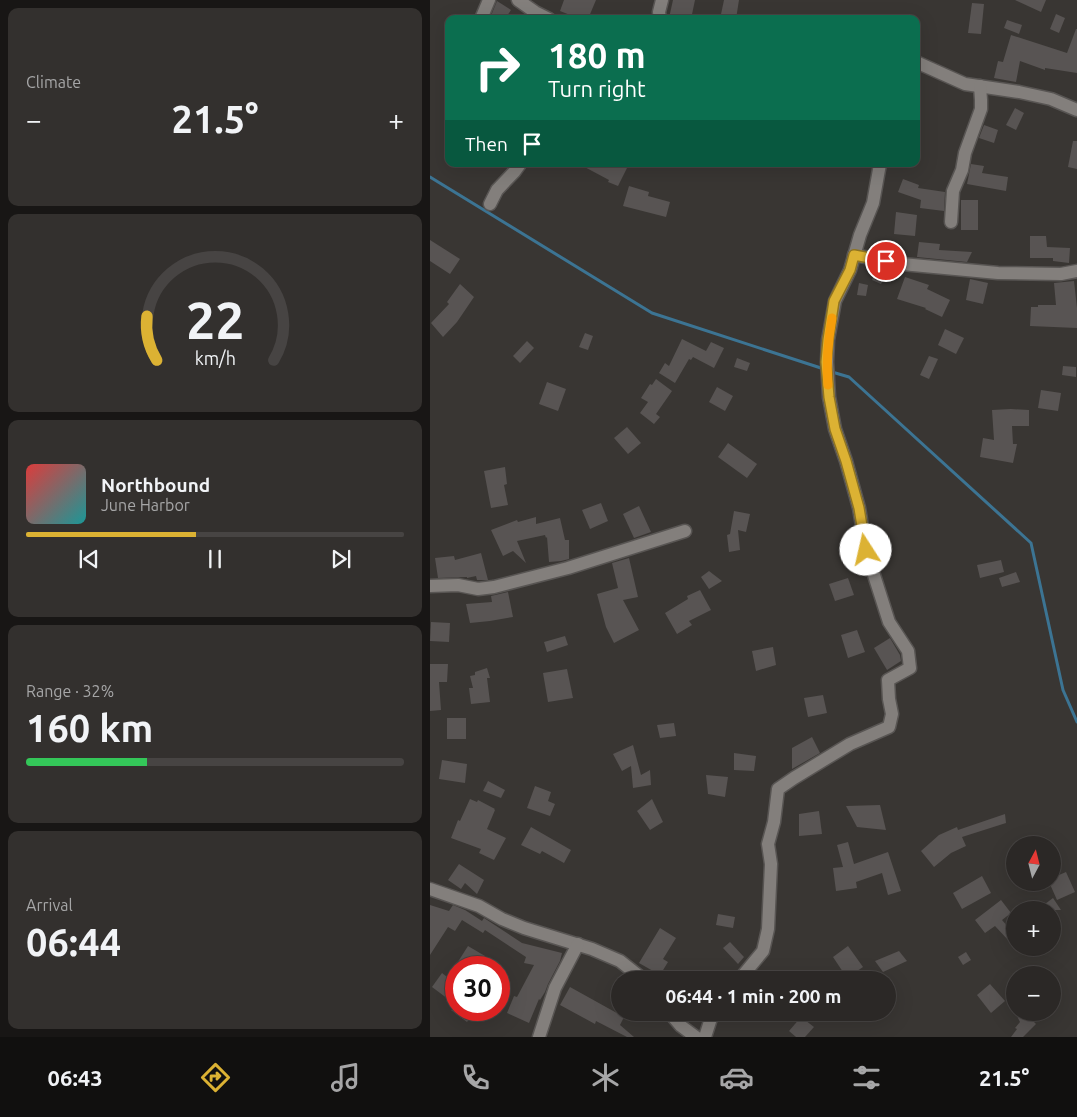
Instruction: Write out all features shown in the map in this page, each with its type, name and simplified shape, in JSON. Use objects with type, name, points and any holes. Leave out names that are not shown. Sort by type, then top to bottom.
[{"type":"street","points":[[483,15],[489,0]]},
{"type":"street","points":[[518,0],[541,15]]},
{"type":"street","points":[[659,15],[662,0]]},
{"type":"street","points":[[920,64],[965,84],[1051,99],[1077,110]]},
{"type":"street","points":[[951,222],[953,191],[962,170],[965,153],[980,109],[980,86]]},
{"type":"street","points":[[490,204],[497,190],[518,167]]},
{"type":"street","points":[[746,971],[763,951],[768,929],[771,864],[768,844],[774,822],[778,788],[850,744],[889,727],[892,714],[888,680],[910,668],[908,651],[889,622],[866,550],[859,508],[835,429],[829,397],[826,362],[834,301],[850,270],[872,203],[879,167]]},
{"type":"street","points":[[854,255],[902,264],[998,273],[1061,274],[1077,271]]},
{"type":"street","points":[[430,586],[458,585],[478,590],[494,587],[568,568],[685,531]]},
{"type":"street","points":[[430,889],[479,906],[502,919],[524,928],[592,949],[620,961],[633,971]]},
{"type":"street","points":[[540,1037],[555,988],[578,944]]},
{"type":"street","points":[[677,1021],[696,1037]]},
{"type":"street","points":[[705,1037],[710,1021]]},
{"type":"building","points":[[564,0],[596,0],[590,15],[570,15],[560,11]]},
{"type":"building","points":[[673,0],[695,0],[692,15],[670,15]]},
{"type":"building","points":[[724,0],[739,0],[737,15],[721,15]]},
{"type":"building","points":[[1015,0],[1046,0],[1041,12]]},
{"type":"building","points":[[497,1],[511,10],[508,15],[491,15]]},
{"type":"building","points":[[972,3],[984,4],[981,34],[968,33]]},
{"type":"building","points":[[1056,14],[1065,18],[1059,33],[1050,29]]},
{"type":"building","points":[[1007,20],[1022,25],[1019,34],[1004,28]]},
{"type":"building","points":[[1076,29],[1077,73],[1045,68],[1045,70],[1020,61],[1016,82],[994,78],[998,61],[1003,62],[1011,35],[1067,53]]},
{"type":"building","points":[[1015,108],[1024,113],[1016,130],[1006,125]]},
{"type":"building","points":[[984,125],[998,130],[994,143],[979,138]]},
{"type":"building","points":[[1073,141],[1077,141],[1077,169],[1068,167]]},
{"type":"building","points":[[971,164],[984,166],[982,173],[1008,177],[1006,191],[967,184]]},
{"type":"building","points":[[585,167],[628,167],[618,186],[608,182],[609,180]]},
{"type":"building","points":[[903,179],[919,185],[918,188],[945,192],[944,211],[920,208],[921,200],[898,192]]},
{"type":"building","points":[[629,186],[649,192],[648,196],[670,202],[666,217],[623,206]]},
{"type":"building","points":[[961,200],[978,200],[978,230],[961,230]]},
{"type":"building","points":[[896,212],[917,215],[915,236],[894,234]]},
{"type":"building","points":[[1030,236],[1046,236],[1047,247],[1070,248],[1069,263],[1053,261],[1053,258],[1030,258]]},
{"type":"building","points":[[430,240],[460,259],[450,274],[430,261]]},
{"type":"building","points":[[919,242],[940,244],[939,250],[972,252],[967,262],[917,257]]},
{"type":"building","points":[[875,272],[885,276],[881,284],[872,280]]},
{"type":"building","points":[[905,277],[929,285],[927,289],[950,300],[942,317],[926,308],[897,299]]},
{"type":"building","points":[[970,279],[988,283],[983,304],[966,300]]},
{"type":"building","points":[[1074,281],[1077,328],[1030,326],[1031,307],[1056,305],[1054,283]]},
{"type":"building","points":[[859,283],[868,285],[866,296],[857,295]]},
{"type":"building","points":[[460,284],[474,297],[457,322],[443,337],[431,323],[449,304],[447,302]]},
{"type":"building","points":[[945,329],[964,338],[956,354],[938,345]]},
{"type":"building","points":[[585,333],[593,336],[588,350],[579,347]]},
{"type":"building","points":[[682,339],[706,351],[711,342],[724,348],[714,368],[693,357],[691,360],[689,359],[675,383],[659,373],[665,363],[669,366]]},
{"type":"building","points":[[527,341],[534,348],[520,363],[513,356]]},
{"type":"building","points":[[929,356],[938,359],[929,379],[920,375]]},
{"type":"building","points":[[737,358],[750,363],[747,371],[734,367]]},
{"type":"building","points":[[1063,366],[1076,367],[1076,377],[1062,375]]},
{"type":"building","points":[[656,379],[672,391],[656,414],[660,417],[654,424],[640,413],[648,402],[641,398],[650,384],[652,385]]},
{"type":"building","points":[[547,382],[566,389],[558,411],[539,404]]},
{"type":"building","points":[[717,387],[733,396],[725,411],[709,402]]},
{"type":"building","points":[[1041,390],[1061,393],[1058,411],[1038,408]]},
{"type":"building","points":[[992,410],[1029,410],[1029,426],[1012,426],[1013,444],[1017,444],[1013,463],[980,457],[983,438],[994,440]]},
{"type":"building","points":[[627,427],[641,443],[628,454],[614,438]]},
{"type":"building","points":[[728,443],[757,464],[747,478],[718,457]]},
{"type":"building","points":[[505,467],[507,484],[504,485],[508,505],[491,508],[484,471]]},
{"type":"building","points":[[601,503],[608,521],[590,529],[582,510]]},
{"type":"building","points":[[639,506],[651,532],[634,538],[623,514]]},
{"type":"building","points":[[734,511],[750,514],[746,532],[738,530],[740,550],[729,552],[727,535],[730,534]]},
{"type":"building","points":[[536,517],[536,524],[560,518],[565,540],[569,540],[569,559],[549,562],[547,537],[545,535],[517,541],[526,563],[513,551],[503,556],[491,530],[517,520],[518,522]]},
{"type":"building","points":[[481,553],[488,580],[477,580],[476,576],[467,578],[438,578],[435,558],[454,556],[455,560]]},
{"type":"building","points":[[629,558],[638,597],[623,600],[639,630],[614,643],[606,627],[597,594],[618,588],[612,563]]},
{"type":"building","points":[[1001,560],[1004,572],[980,578],[977,565]]},
{"type":"building","points":[[709,571],[722,581],[709,589],[701,577]]},
{"type":"building","points":[[1016,572],[1020,582],[1002,587],[999,578]]},
{"type":"building","points":[[848,578],[854,595],[835,601],[829,584]]},
{"type":"building","points":[[700,590],[711,610],[689,621],[692,625],[677,634],[665,613],[688,599],[687,596]]},
{"type":"building","points":[[508,592],[513,617],[470,623],[466,604],[492,602],[491,596]]},
{"type":"building","points":[[431,622],[450,623],[449,642],[430,641]]},
{"type":"building","points":[[857,630],[865,652],[848,658],[841,635]]},
{"type":"building","points":[[565,636],[568,645],[547,652],[544,642]]},
{"type":"building","points":[[890,638],[900,655],[901,661],[887,670],[874,648]]},
{"type":"building","points":[[773,647],[776,665],[756,671],[752,651]]},
{"type":"building","points":[[430,664],[448,664],[447,682],[439,682],[441,710],[430,711]]},
{"type":"building","points":[[487,668],[490,678],[487,678],[490,702],[471,704],[469,688],[473,688],[470,676]]},
{"type":"building","points":[[567,669],[573,698],[548,702],[543,673]]},
{"type":"building","points":[[823,695],[827,713],[808,717],[804,698]]},
{"type":"building","points":[[447,718],[466,718],[466,739],[447,739]]},
{"type":"building","points":[[674,723],[676,736],[660,738],[657,725]]},
{"type":"building","points":[[812,737],[820,753],[792,769],[792,748]]},
{"type":"building","points":[[633,745],[641,775],[650,770],[651,785],[633,788],[631,766],[622,771],[613,754]]},
{"type":"building","points":[[734,753],[756,756],[754,771],[734,770]]},
{"type":"building","points":[[442,760],[467,764],[465,783],[439,779]]},
{"type":"building","points":[[706,775],[728,777],[725,797],[708,794]]},
{"type":"building","points":[[488,781],[505,790],[501,798],[483,791]]},
{"type":"building","points":[[535,786],[551,792],[548,801],[555,804],[550,816],[527,808]]},
{"type":"building","points":[[470,799],[477,802],[478,800],[495,809],[487,829],[506,838],[494,860],[479,853],[481,849],[451,838],[458,820],[460,821]]},
{"type":"building","points":[[652,799],[663,822],[650,830],[637,811]]},
{"type":"building","points":[[880,805],[886,830],[857,827],[846,806]]},
{"type":"building","points":[[819,811],[822,834],[799,836],[799,814]]},
{"type":"building","points":[[1005,814],[1006,823],[962,837],[966,846],[951,853],[934,867],[921,851],[939,835],[957,827],[958,830]]},
{"type":"building","points":[[531,827],[571,850],[564,863],[542,851],[540,854],[521,845]]},
{"type":"building","points":[[848,842],[854,864],[888,852],[901,891],[888,895],[882,873],[856,882],[857,888],[836,891],[833,868],[843,867],[837,845]]},
{"type":"building","points":[[459,864],[484,880],[477,894],[465,883],[461,889],[448,880]]},
{"type":"building","points":[[1066,872],[1075,892],[1057,900],[1053,891],[1061,891],[1061,874]]},
{"type":"building","points":[[982,876],[991,893],[962,909],[953,893]]},
{"type":"building","points":[[1001,900],[1006,906],[1006,917],[1002,920],[1006,925],[1006,938],[995,926],[985,933],[975,920]]},
{"type":"building","points":[[430,905],[449,911],[453,905],[482,921],[484,918],[522,943],[562,953],[560,961],[545,992],[539,999],[529,1023],[510,1014],[510,1006],[514,996],[517,997],[534,965],[524,963],[526,957],[485,930],[483,933],[462,920],[455,931],[448,927],[430,955]]},
{"type":"building","points":[[718,914],[735,917],[733,928],[716,925]]},
{"type":"building","points":[[660,928],[676,938],[663,959],[668,962],[662,971],[653,971],[639,963]]},
{"type":"building","points":[[730,942],[744,957],[738,964],[723,948]]},
{"type":"building","points":[[468,946],[485,956],[462,956]]},
{"type":"building","points":[[848,946],[863,967],[857,971],[842,971],[833,957]]},
{"type":"building","points":[[899,951],[907,961],[882,971],[875,961]]},
{"type":"building","points":[[966,952],[971,960],[963,965],[958,957]]},
{"type":"building","points":[[442,973],[445,975],[445,997],[432,987]]},
{"type":"building","points":[[990,984],[1005,1001],[991,1013],[977,995]]},
{"type":"building","points":[[570,987],[611,1010],[611,1021],[622,1021],[620,1025],[634,1037],[627,1037],[596,1021],[595,1024],[560,1005]]},
{"type":"building","points":[[798,1021],[806,1021],[814,1027],[805,1037],[796,1037],[789,1031]]},
{"type":"building","points":[[1033,1021],[1036,1024],[1023,1037],[1011,1037],[1017,1029],[1015,1028],[1020,1022]]},
{"type":"waterway","points":[[430,177],[652,313],[824,369]]},
{"type":"waterway","points":[[832,372],[849,377],[1031,543],[1063,690],[1077,722]]},
{"type":"slow traffic","points":[[828,385],[826,362],[832,318]]},
{"type":"route","points":[[866,550],[859,508],[835,429],[829,397],[826,362],[834,301],[850,270],[854,255],[886,261]]}]
